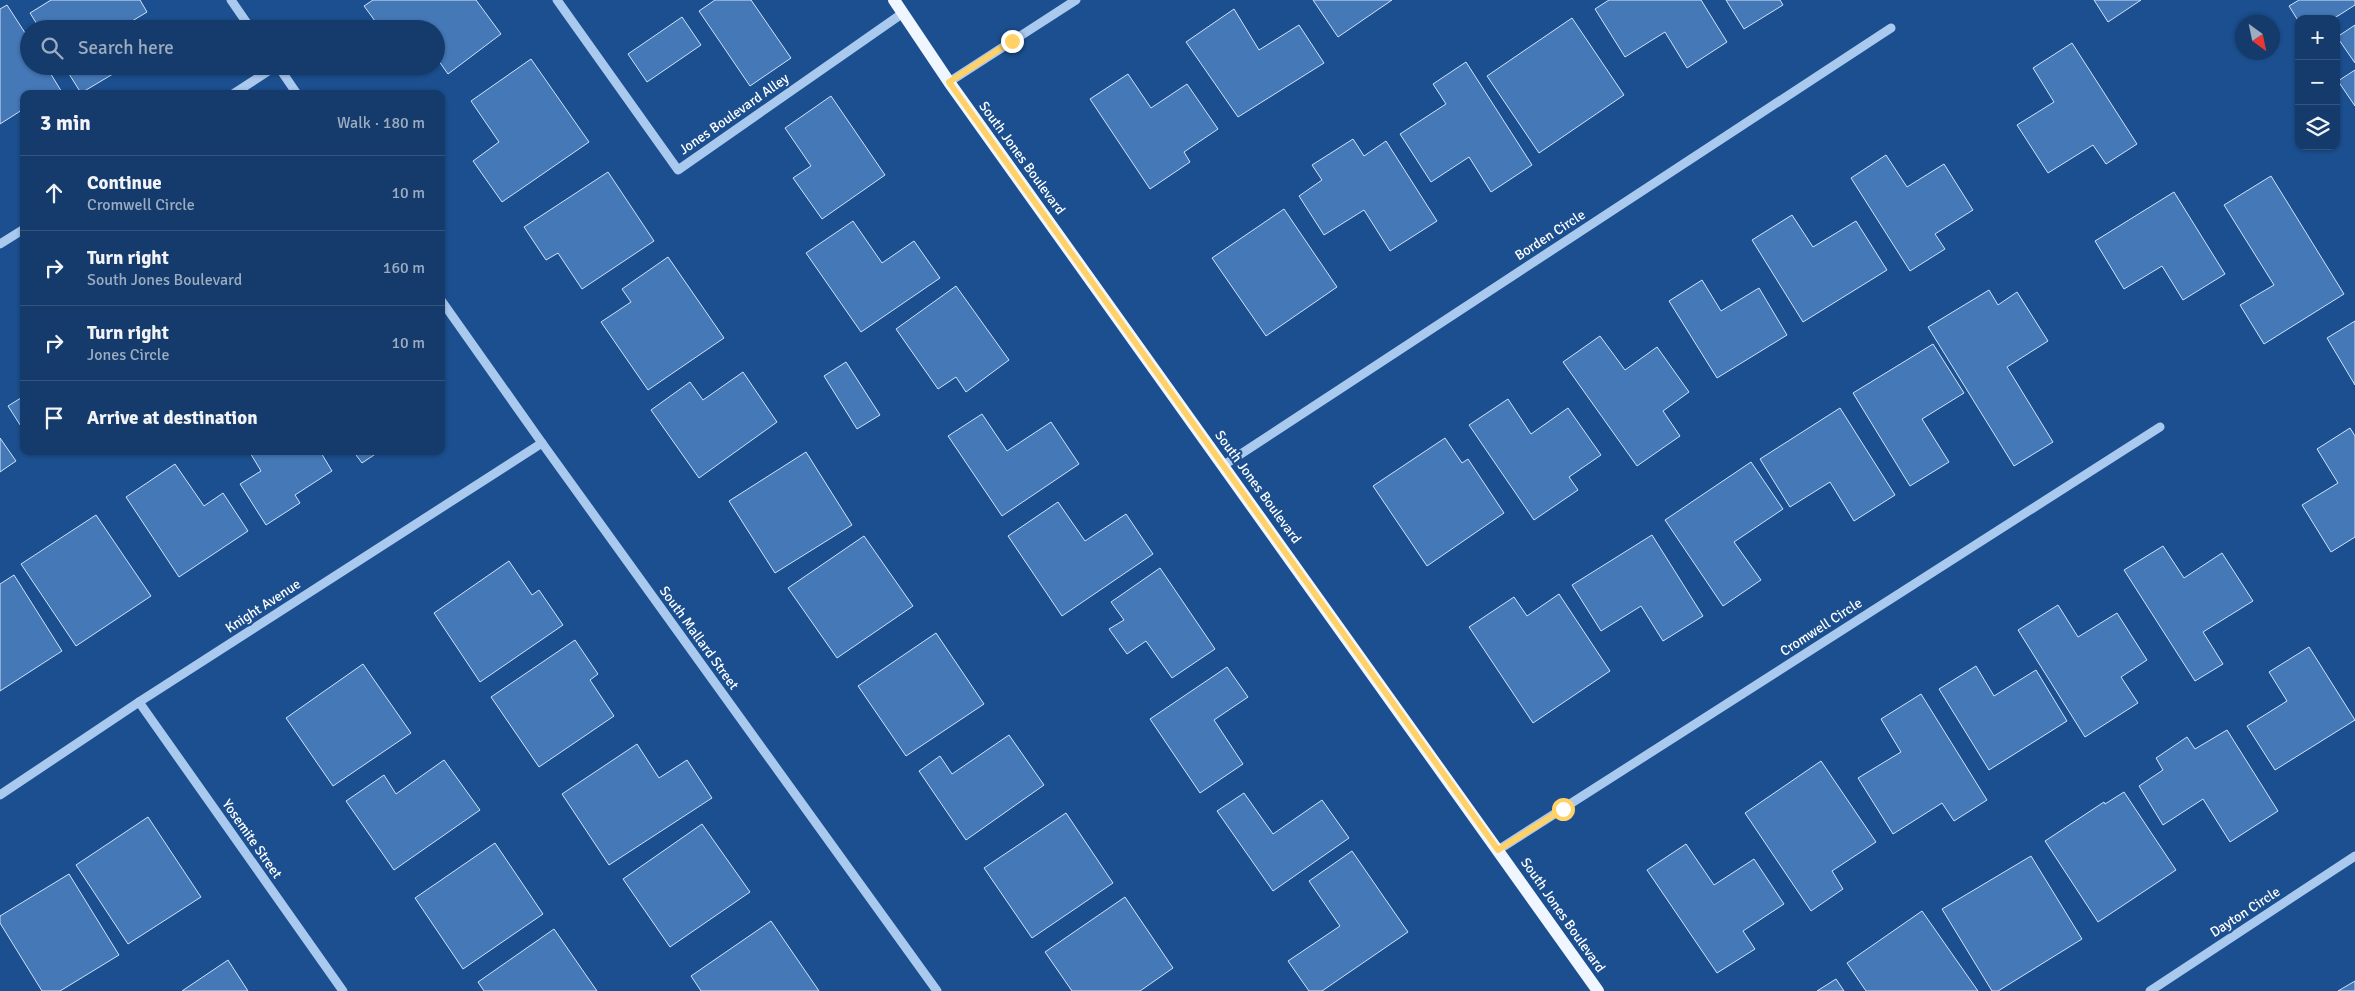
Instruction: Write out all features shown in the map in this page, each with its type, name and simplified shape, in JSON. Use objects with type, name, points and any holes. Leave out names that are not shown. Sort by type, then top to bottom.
[{"type":"main road","name":"South Jones Boulevard","points":[[894,0],[949,82],[1598,991]]},
{"type":"street","points":[[231,0],[245,20]]},
{"type":"street","name":"Jones Boulevard Alley","points":[[557,0],[678,170],[903,13]]},
{"type":"street","points":[[949,82],[1076,0]]},
{"type":"street","name":"Borden Circle","points":[[1224,465],[1891,28]]},
{"type":"street","points":[[239,90],[263,75]]},
{"type":"street","points":[[283,75],[294,90]]},
{"type":"street","points":[[0,244],[20,232]]},
{"type":"street","name":"South Mallard Street","points":[[445,306],[937,991]]},
{"type":"street","name":"Cromwell Circle","points":[[1498,850],[2160,428]]},
{"type":"street","name":"Knight Avenue","points":[[0,795],[139,702],[542,443]]},
{"type":"street","name":"Yosemite Street","points":[[139,702],[343,991]]},
{"type":"street","name":"Dayton Circle","points":[[2150,991],[2355,856]]},
{"type":"building","points":[[51,0],[140,0],[147,12],[134,20],[34,20],[30,13]]},
{"type":"building","points":[[373,0],[476,0],[501,34],[448,74],[445,70],[445,20],[374,20],[364,6]]},
{"type":"building","points":[[715,0],[751,0],[791,58],[750,86],[699,11]]},
{"type":"building","points":[[1313,0],[1392,0],[1338,37]]},
{"type":"building","points":[[1609,0],[1701,0],[1727,42],[1687,68],[1665,32],[1625,57],[1595,9]]},
{"type":"building","points":[[1726,0],[1780,0],[1783,5],[1744,29]]},
{"type":"building","points":[[2094,0],[2141,0],[2108,22]]},
{"type":"building","points":[[2299,0],[2355,0],[2355,5],[2339,15],[2295,16],[2289,6]]},
{"type":"building","points":[[7,5],[20,25],[20,75],[51,75],[61,90],[20,90],[20,111],[0,124],[0,9]]},
{"type":"building","points":[[1234,9],[1259,50],[1299,25],[1324,63],[1238,117],[1186,42]]},
{"type":"building","points":[[682,17],[701,45],[647,82],[628,54]]},
{"type":"building","points":[[1572,18],[1624,95],[1539,153],[1487,76]]},
{"type":"building","points":[[2355,25],[2355,63],[2340,41],[2340,35]]},
{"type":"building","points":[[2072,43],[2137,144],[2106,164],[2093,145],[2048,173],[2017,125],[2054,102],[2033,68]]},
{"type":"building","points":[[531,59],[589,142],[502,202],[473,161],[499,142],[471,101]]},
{"type":"building","points":[[1466,62],[1532,165],[1491,192],[1469,157],[1431,182],[1400,134],[1446,104],[1433,84]]},
{"type":"building","points":[[2355,70],[2355,106],[2340,84],[2340,80]]},
{"type":"building","points":[[1128,74],[1151,108],[1187,84],[1218,129],[1184,152],[1190,162],[1150,189],[1090,99]]},
{"type":"building","points":[[70,75],[111,75],[86,90],[79,90]]},
{"type":"building","points":[[831,96],[885,175],[822,219],[793,178],[811,166],[785,128]]},
{"type":"building","points":[[1353,139],[1364,156],[1386,141],[1437,221],[1390,251],[1364,210],[1324,235],[1299,196],[1322,180],[1312,165]]},
{"type":"building","points":[[1886,155],[1907,187],[1944,164],[1973,210],[1935,234],[1945,249],[1910,271],[1851,178]]},
{"type":"building","points":[[608,172],[654,241],[582,289],[558,253],[546,260],[524,227]]},
{"type":"building","points":[[2271,176],[2344,294],[2264,344],[2240,305],[2274,285],[2224,205]]},
{"type":"building","points":[[2174,192],[2225,274],[2183,300],[2162,266],[2124,289],[2095,241]]},
{"type":"building","points":[[1284,209],[1337,287],[1266,336],[1212,258]]},
{"type":"building","points":[[1792,215],[1813,247],[1856,221],[1887,270],[1803,322],[1752,240]]},
{"type":"building","points":[[853,221],[882,263],[914,241],[940,278],[861,332],[806,253]]},
{"type":"building","points":[[668,257],[724,338],[648,390],[601,322],[631,302],[622,289]]},
{"type":"building","points":[[1702,280],[1721,311],[1759,288],[1787,335],[1717,378],[1669,301]]},
{"type":"building","points":[[956,286],[1009,360],[966,392],[956,377],[938,389],[896,329]]},
{"type":"building","points":[[1989,290],[1998,305],[2017,292],[2048,341],[2007,367],[2053,442],[2014,466],[1928,327]]},
{"type":"building","points":[[2355,321],[2355,385],[2327,338]]},
{"type":"building","points":[[1600,336],[1625,370],[1657,347],[1689,392],[1663,411],[1680,436],[1637,466],[1563,362]]},
{"type":"building","points":[[1933,344],[1964,393],[1922,419],[1949,462],[1910,486],[1853,393]]},
{"type":"building","points":[[846,362],[880,415],[857,429],[824,376]]},
{"type":"building","points":[[743,372],[777,422],[699,478],[651,410],[690,382],[703,400]]},
{"type":"building","points":[[20,398],[20,425],[8,406]]},
{"type":"building","points":[[1508,399],[1531,434],[1568,408],[1601,455],[1569,477],[1578,490],[1534,520],[1469,425]]},
{"type":"building","points":[[1840,408],[1895,495],[1854,521],[1830,482],[1790,507],[1760,459]]},
{"type":"building","points":[[982,414],[1007,451],[1051,422],[1079,464],[1002,516],[948,436]]},
{"type":"building","points":[[2350,428],[2355,436],[2355,537],[2331,552],[2302,505],[2338,483],[2317,449]]},
{"type":"building","points":[[0,438],[16,461],[0,472]]},
{"type":"building","points":[[1445,438],[1462,463],[1468,459],[1504,513],[1427,566],[1373,486]]},
{"type":"building","points":[[806,452],[852,525],[775,573],[729,501]]},
{"type":"building","points":[[251,455],[322,455],[332,471],[295,495],[300,503],[266,525],[240,484],[261,471]]},
{"type":"building","points":[[356,455],[374,455],[362,463]]},
{"type":"building","points":[[1751,462],[1783,509],[1734,542],[1761,580],[1723,606],[1665,520]]},
{"type":"building","points":[[175,464],[204,506],[223,493],[248,531],[179,577],[126,497]]},
{"type":"building","points":[[1058,502],[1085,541],[1126,514],[1153,554],[1062,616],[1008,536]]},
{"type":"building","points":[[96,515],[151,596],[76,646],[21,564]]},
{"type":"building","points":[[1652,535],[1703,616],[1663,641],[1641,606],[1601,631],[1572,585]]},
{"type":"building","points":[[864,536],[913,606],[837,658],[788,588]]},
{"type":"building","points":[[2163,546],[2184,578],[2222,553],[2253,601],[2203,632],[2223,664],[2195,681],[2124,570]]},
{"type":"building","points":[[509,561],[532,595],[539,590],[563,625],[480,682],[434,613]]},
{"type":"building","points":[[1160,568],[1215,649],[1172,678],[1146,641],[1127,654],[1109,629],[1124,620],[1111,602]]},
{"type":"building","points":[[14,575],[62,651],[0,691],[0,584]]},
{"type":"building","points":[[1559,594],[1610,671],[1533,723],[1469,627],[1514,597],[1527,616]]},
{"type":"building","points":[[2058,605],[2078,637],[2117,613],[2147,660],[2121,677],[2138,703],[2085,737],[2018,630]]},
{"type":"building","points":[[936,633],[984,704],[906,756],[858,686]]},
{"type":"building","points":[[575,640],[598,674],[590,680],[614,716],[539,767],[491,697]]},
{"type":"building","points":[[2309,647],[2355,720],[2275,770],[2247,726],[2287,701],[2269,672]]},
{"type":"building","points":[[363,664],[411,733],[333,786],[286,718]]},
{"type":"building","points":[[1976,666],[1994,696],[2036,670],[2067,721],[1989,770],[1939,689]]},
{"type":"building","points":[[1227,667],[1248,697],[1214,720],[1243,764],[1200,793],[1150,719]]},
{"type":"building","points":[[1921,694],[1987,800],[1954,821],[1942,803],[1893,834],[1858,778],[1901,752],[1881,719]]},
{"type":"building","points":[[2227,730],[2278,811],[2230,842],[2203,799],[2163,825],[2139,786],[2163,770],[2156,758],[2187,737],[2195,749]]},
{"type":"building","points":[[1009,735],[1044,785],[966,840],[919,771],[940,756],[952,774]]},
{"type":"building","points":[[637,744],[659,778],[687,760],[712,798],[609,865],[562,794]]},
{"type":"building","points":[[444,760],[480,810],[394,870],[346,801],[384,775],[396,794]]},
{"type":"building","points":[[1821,761],[1876,842],[1832,871],[1843,889],[1811,911],[1745,813]]},
{"type":"building","points":[[2124,792],[2176,870],[2098,922],[2045,841],[2104,802],[2105,804]]},
{"type":"building","points":[[1244,793],[1273,834],[1322,800],[1349,838],[1273,891],[1217,811]]},
{"type":"building","points":[[1066,813],[1113,883],[1032,938],[984,868]]},
{"type":"building","points":[[148,817],[201,897],[128,944],[76,865]]},
{"type":"building","points":[[702,824],[750,892],[670,947],[623,879]]},
{"type":"building","points":[[495,843],[543,914],[463,969],[415,898]]},
{"type":"building","points":[[1686,844],[1714,885],[1754,859],[1784,904],[1743,931],[1755,949],[1717,973],[1647,870]]},
{"type":"building","points":[[1352,851],[1408,932],[1322,991],[1309,991],[1288,961],[1340,926],[1309,881]]},
{"type":"building","points":[[2031,856],[2082,939],[1998,991],[1992,991],[1942,909]]},
{"type":"building","points":[[69,874],[119,955],[60,991],[42,991],[0,923],[0,916]]},
{"type":"building","points":[[1125,897],[1173,968],[1140,991],[1072,991],[1045,952]]},
{"type":"building","points":[[1922,911],[1978,991],[1866,991],[1847,963]]},
{"type":"building","points":[[771,921],[819,991],[701,991],[691,976]]},
{"type":"building","points":[[554,929],[597,991],[484,991],[478,982]]},
{"type":"building","points":[[228,960],[248,991],[182,991]]},
{"type":"building","points":[[1836,979],[1844,991],[1817,991]]},
{"type":"building","points":[[2355,981],[2355,991],[2338,991]]},
{"type":"route","points":[[1012,41],[949,82],[1498,850],[1563,809]]}]
